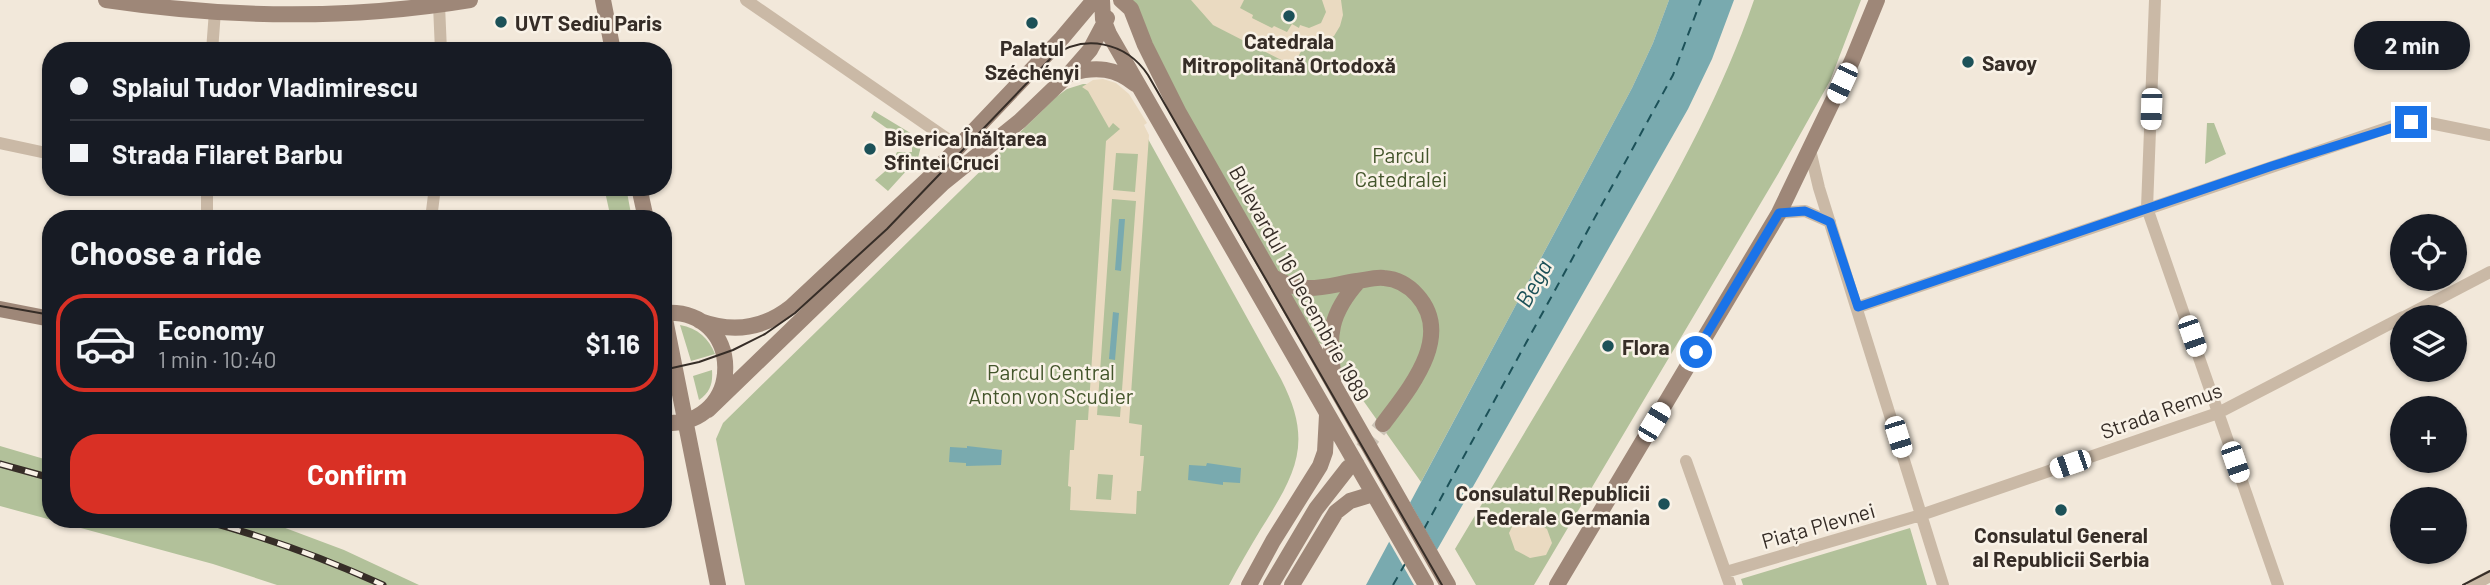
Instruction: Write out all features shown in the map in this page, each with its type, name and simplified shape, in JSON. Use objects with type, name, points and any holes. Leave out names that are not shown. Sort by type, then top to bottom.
[{"type":"main road","points":[[106,0],[215,11],[328,15],[470,0]]},
{"type":"main road","points":[[603,0],[611,42]]},
{"type":"main road","points":[[672,423],[685,422],[708,410],[943,183],[1020,121],[1090,50],[1118,0]]},
{"type":"main road","name":"Bulevardul 16 Decembrie 1989","points":[[1118,0],[1129,6],[1179,113],[1448,584]]},
{"type":"main road","points":[[1132,0],[1136,21]]},
{"type":"main road","points":[[1557,585],[1779,213],[1852,61],[1877,0]]},
{"type":"main road","points":[[672,312],[735,328],[758,325],[778,317],[856,249],[959,147],[1096,1]]},
{"type":"main road","name":"Bulevardul 16 Decembrie 1989","points":[[1096,1],[1105,23],[1145,95],[1426,585]]},
{"type":"main road","points":[[1069,74],[1087,69],[1109,70],[1134,83],[1145,95]]},
{"type":"main road","points":[[1273,278],[1302,290],[1384,278],[1399,281],[1412,289],[1421,300],[1428,313],[1430,331],[1425,361],[1418,376],[1383,424]]},
{"type":"main road","points":[[1337,391],[1331,357],[1331,327],[1341,305],[1359,281]]},
{"type":"main road","points":[[0,309],[42,317]]},
{"type":"main road","points":[[700,321],[719,339],[726,366],[720,393],[708,410]]},
{"type":"main road","points":[[672,356],[718,585]]},
{"type":"main road","points":[[1249,585],[1320,466],[1325,452],[1327,413]]},
{"type":"main road","points":[[1270,585],[1316,509],[1348,468]]},
{"type":"main road","points":[[1293,585],[1336,512],[1350,501],[1372,492]]},
{"type":"street","points":[[746,0],[959,147]]},
{"type":"street","points":[[2155,0],[2147,208],[2278,585]]},
{"type":"street","points":[[439,5],[441,42]]},
{"type":"street","points":[[213,42],[215,11]]},
{"type":"street","points":[[1858,307],[2404,123],[2425,122],[2490,135]]},
{"type":"street","points":[[0,143],[42,152]]},
{"type":"street","points":[[1810,150],[1819,188],[1944,585]]},
{"type":"street","points":[[1779,213],[1805,211],[1830,222]]},
{"type":"street","name":"Strada Remus","points":[[2426,305],[2490,272]]},
{"type":"street","name":"Strada Remus","points":[[1921,515],[2218,413],[2390,324]]},
{"type":"street","points":[[1686,461],[1728,579]]},
{"type":"street","name":"Piața Plevnei","points":[[1728,579],[1921,515]]},
{"type":"street","points":[[2473,585],[2490,576]]},
{"type":"green space","name":"Parcul Catedralei","points":[[1132,0],[1669,0],[1632,88],[1421,482],[1323,344],[1318,343],[1266,264],[1136,21]]},
{"type":"green space","points":[[1754,0],[1861,0],[1830,81],[1778,174],[1534,585],[1476,585],[1455,549],[1666,193],[1723,79]]},
{"type":"green space","name":"Parcul Central Anton von Scudier","points":[[1090,84],[1132,110],[1281,379],[1297,422],[1296,457],[1284,491],[1229,585],[745,585],[716,439],[723,423],[1056,97],[1067,89]]},
{"type":"green space","points":[[874,111],[917,137],[921,146],[918,158],[888,191],[875,180],[890,167],[897,152],[912,152],[912,141],[897,140],[892,132],[871,117]]},
{"type":"green space","points":[[2207,123],[2214,123],[2226,154],[2205,164]]},
{"type":"green space","points":[[606,196],[628,196],[630,210],[609,210]]},
{"type":"green space","points":[[680,325],[702,335],[715,354],[691,361]]},
{"type":"green space","points":[[712,370],[710,387],[699,400],[693,376]]},
{"type":"green space","points":[[0,446],[42,458],[42,518],[0,506]]},
{"type":"green space","points":[[80,528],[285,528],[344,550],[419,585],[277,585],[213,564]]},
{"type":"green space","points":[[1910,528],[1927,585],[1743,585],[1741,579]]},
{"type":"shaded area","points":[[1191,0],[1244,0],[1240,8],[1253,15],[1252,18],[1287,32],[1292,24],[1299,28],[1300,25],[1309,28],[1321,23],[1326,12],[1322,0],[1341,0],[1343,15],[1334,36],[1320,44],[1304,46],[1293,66],[1213,25]]},
{"type":"shaded area","points":[[1103,79],[1116,83],[1129,94],[1147,123],[1144,125],[1149,135],[1129,423],[1142,425],[1140,456],[1144,456],[1141,491],[1137,491],[1136,514],[1070,510],[1070,450],[1074,450],[1076,420],[1088,420],[1106,141],[1120,129],[1113,123],[1109,128],[1088,91],[1082,87],[1093,80]],"holes":[[[1116,153],[1138,154],[1135,192],[1113,190]],[[1112,199],[1136,201],[1120,417],[1097,415]],[[1098,474],[1113,475],[1111,500],[1096,499]]]},
{"type":"shaded area","points":[[1515,521],[1532,521],[1547,529],[1552,543],[1546,555],[1530,558],[1515,550],[1509,533]]},
{"type":"water","name":"Bega","points":[[1669,0],[1734,0],[1712,59],[1688,109],[1417,585],[1366,585],[1632,88]]},
{"type":"water","points":[[1119,219],[1125,219],[1121,271],[1115,270]]},
{"type":"water","points":[[1113,312],[1119,313],[1115,360],[1109,359]]},
{"type":"water","points":[[950,447],[1002,450],[1001,465],[966,466],[966,463],[949,462]]},
{"type":"water","points":[[1207,463],[1241,468],[1240,483],[1223,482],[1223,485],[1188,480],[1189,465],[1206,466]]},
{"type":"pier","points":[[1408,499],[1439,554],[1421,585],[1414,585],[1387,538]]},
{"type":"ferry route","points":[[1424,529],[1673,75],[1701,0]]},
{"type":"ferry route","points":[[1393,585],[1405,564]]},
{"type":"tunnel","points":[[1348,468],[1383,424]]},
{"type":"tram line","points":[[672,368],[733,350],[765,334],[795,313],[887,229],[1052,57],[1077,45],[1091,43],[1116,48],[1139,64],[1148,75],[1442,585]]},
{"type":"tram line","points":[[0,306],[42,313]]},
{"type":"tram line","points":[[2463,585],[2490,571]]},
{"type":"railway","points":[[0,464],[42,476]]},
{"type":"railway","points":[[229,528],[294,549],[383,585]]},
{"type":"place","name":"Catedrala Mitropolitană Ortodoxă","points":[[1289,16]]},
{"type":"place","name":"UVT Sediu Paris","points":[[501,22]]},
{"type":"place","name":"Palatul Széchényi","points":[[1032,23]]},
{"type":"place","name":"Savoy","points":[[1968,62]]},
{"type":"place","name":"Biserica Înălțarea Sfintei Cruci","points":[[870,149]]},
{"type":"place","name":"Flora","points":[[1608,346]]},
{"type":"place","name":"Consulatul Republicii Federale Germania","points":[[1664,504]]},
{"type":"place","name":"Consulatul General al Republicii Serbia","points":[[2061,510]]},
{"type":"route","points":[[1696,352],[1779,213],[1805,211],[1830,222],[1858,307],[2272,166],[2411,122]]}]
